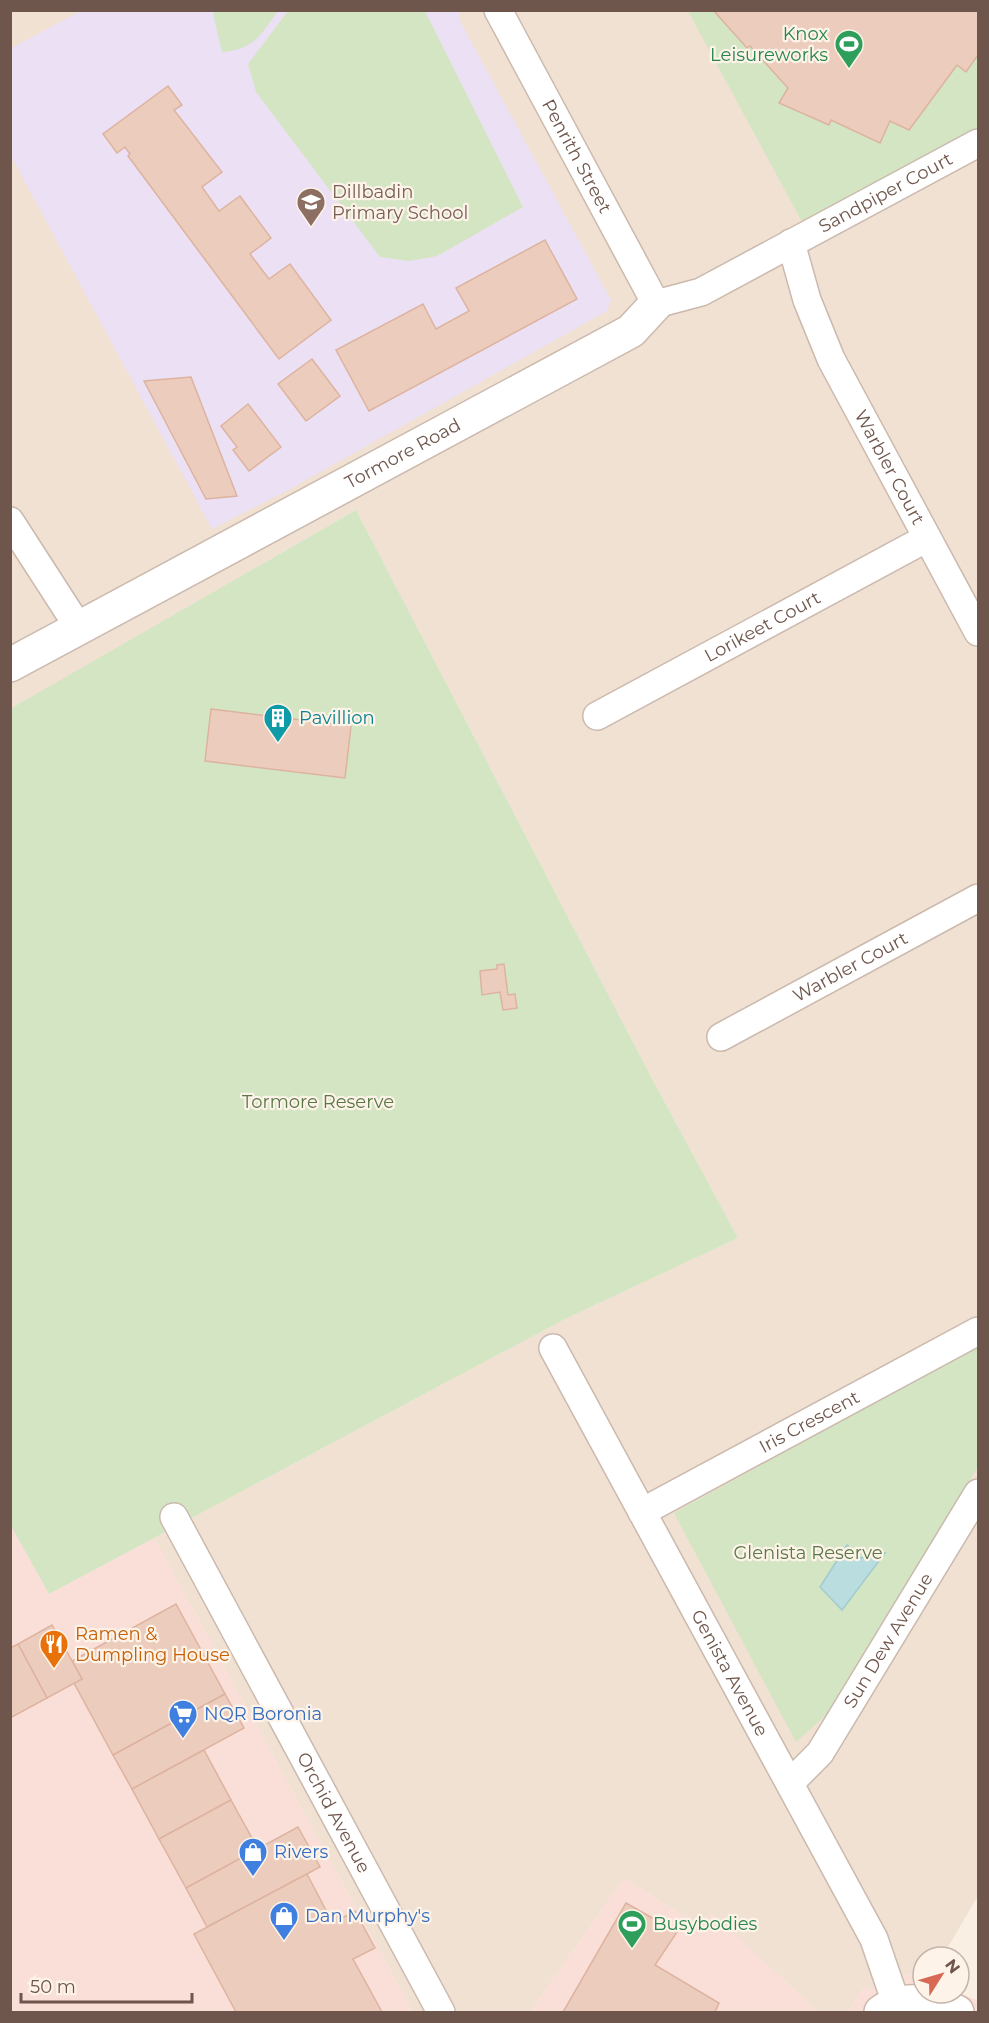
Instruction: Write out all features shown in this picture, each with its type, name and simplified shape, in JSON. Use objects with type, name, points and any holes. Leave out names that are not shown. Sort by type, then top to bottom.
[{"type":"street","name":"Penrith Street","points":[[498,10],[656,304]]},
{"type":"street","name":"Sandpiper Court","points":[[780,248],[978,143]]},
{"type":"street","points":[[656,304],[701,292],[780,248]]},
{"type":"street","name":"Warbler Court","points":[[780,248],[807,300],[831,359],[978,632]]},
{"type":"street","name":"Tormore Road","points":[[10,665],[630,331],[656,304]]},
{"type":"street","points":[[10,520],[79,628]]},
{"type":"street","name":"Lorikeet Court","points":[[597,716],[927,537]]},
{"type":"street","name":"Warbler Court","points":[[721,1037],[978,898]]},
{"type":"street","name":"Iris Crescent","points":[[642,1512],[978,1331]]},
{"type":"street","name":"Genista Avenue","points":[[554,1348],[874,1939],[889,2008]]},
{"type":"street","name":"Sun Dew Avenue","points":[[790,1783],[820,1754],[978,1493]]},
{"type":"street","name":"Orchid Avenue","points":[[174,1517],[441,2013]]},
{"type":"street","points":[[889,2008],[907,2001],[927,2003],[957,2013]]},
{"type":"shaded area","points":[[11,11],[978,11],[978,1896],[949,1945],[911,1945],[911,1976],[897,1979],[877,1991],[864,1987],[848,2012],[819,2012],[711,1914],[703,1928],[624,1878],[530,2012],[413,2012],[154,1538],[565,1319],[738,1238],[650,1075],[356,510],[11,709]]},
{"type":"shaded area","name":"Dillbadin Primary School","points":[[81,11],[459,11],[460,21],[611,300],[607,311],[290,489],[212,529],[11,156],[10,49]]},
{"type":"shaded area","points":[[10,1523],[49,1594],[154,1538],[413,2012],[11,2012]]},
{"type":"shaded area","points":[[624,1878],[703,1928],[711,1913],[819,2012],[530,2012]]},
{"type":"shaded area","points":[[911,1976],[911,2005],[971,2005],[971,1998],[978,2001],[978,2012],[848,2012],[864,1987],[877,1991],[897,1979]]},
{"type":"green space","points":[[216,10],[278,11],[256,39],[242,48],[222,52],[213,14]]},
{"type":"green space","points":[[288,11],[425,11],[523,207],[437,256],[409,261],[380,257],[256,92],[248,64]]},
{"type":"green space","name":"Knox Leisureworks","points":[[688,11],[978,11],[978,127],[807,231]]},
{"type":"green space","name":"Tormore Reserve","points":[[356,510],[650,1075],[738,1238],[565,1319],[49,1594],[10,1524],[10,709]]},
{"type":"green space","name":"Glenista Reserve","points":[[978,1345],[978,1467],[825,1716],[796,1742],[674,1513]]},
{"type":"water","points":[[847,1545],[861,1558],[885,1553],[842,1610],[820,1587]]},
{"type":"building","points":[[713,10],[978,10],[978,55],[966,72],[957,65],[909,130],[890,121],[880,143],[831,120],[829,125],[779,103],[788,88],[750,46],[747,48]]},
{"type":"building","points":[[168,86],[182,105],[174,110],[222,172],[202,187],[219,211],[240,196],[271,238],[250,254],[269,279],[290,264],[331,320],[279,359],[128,156],[130,154],[125,147],[117,153],[103,134]]},
{"type":"building","points":[[545,240],[577,299],[369,411],[336,350],[423,304],[436,329],[469,311],[456,288]]},
{"type":"building","points":[[312,359],[340,396],[306,421],[278,384]]},
{"type":"building","points":[[191,377],[237,496],[206,499],[144,381]]},
{"type":"building","points":[[248,404],[281,447],[249,471],[233,450],[237,447],[221,426]]},
{"type":"building","name":"Pavillion","points":[[211,709],[351,726],[345,778],[205,761]]},
{"type":"building","points":[[504,964],[508,995],[515,994],[517,1008],[503,1010],[500,992],[482,995],[480,971],[497,969],[497,965]]},
{"type":"building","points":[[176,1604],[225,1694],[113,1755],[74,1683],[82,1679],[72,1661]]},
{"type":"building","name":"Ramen & Dumpling House","points":[[52,1625],[82,1679],[47,1698],[18,1644]]},
{"type":"building","points":[[18,1644],[47,1698],[10,1718],[10,1648]]},
{"type":"building","name":"NQR Boronia","points":[[225,1694],[244,1728],[132,1789],[113,1755]]},
{"type":"building","points":[[204,1750],[231,1800],[159,1839],[132,1789]]},
{"type":"building","points":[[231,1800],[258,1849],[186,1888],[159,1839]]},
{"type":"building","name":"Rivers","points":[[298,1827],[320,1867],[207,1927],[186,1888]]},
{"type":"building","name":"Dan Murphy's","points":[[307,1874],[330,1918],[339,1913],[342,1918],[355,1911],[375,1948],[353,1959],[382,2012],[236,2012],[194,1934]]},
{"type":"building","name":"Busybodies","points":[[626,1903],[677,1932],[655,1965],[719,2003],[715,2012],[563,2012]]},
{"type":"place","name":"Knox Leisureworks","points":[[849,70]]},
{"type":"place","name":"Dillbadin Primary School","points":[[311,228]]},
{"type":"place","name":"Pavillion","points":[[278,744]]},
{"type":"place","name":"Ramen & Dumpling House","points":[[54,1670]]},
{"type":"place","name":"NQR Boronia","points":[[183,1740]]},
{"type":"place","name":"Rivers","points":[[253,1878]]},
{"type":"place","name":"Dan Murphy's","points":[[284,1942]]},
{"type":"place","name":"Busybodies","points":[[632,1950]]}]
